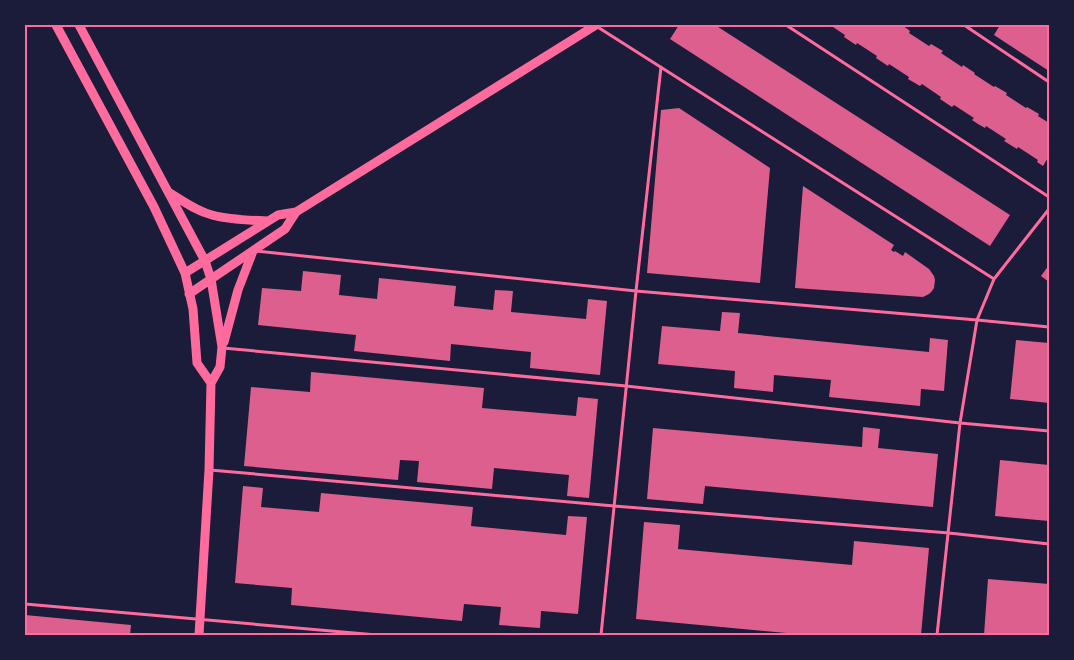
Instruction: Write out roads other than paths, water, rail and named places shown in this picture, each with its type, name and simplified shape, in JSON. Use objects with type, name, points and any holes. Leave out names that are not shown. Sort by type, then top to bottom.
[{"type":"street","points":[[56,25],[154,206],[185,273],[193,309],[197,363],[211,383]]},
{"type":"street","points":[[79,25],[205,261],[211,280],[222,348]]},
{"type":"street","points":[[185,273],[278,215],[296,212],[596,25]]},
{"type":"street","points":[[167,191],[189,205],[210,215],[268,222]]},
{"type":"street","points":[[189,294],[285,229],[296,212]]},
{"type":"street","points":[[199,635],[209,470],[211,383],[220,367],[222,348],[238,290],[253,251]]},
{"type":"lane","points":[[596,25],[994,279]]},
{"type":"lane","points":[[786,25],[1049,197]]},
{"type":"lane","points":[[964,25],[1049,82]]},
{"type":"lane","points":[[601,635],[661,67]]},
{"type":"lane","points":[[937,635],[960,423],[977,320],[994,279],[1049,209]]},
{"type":"lane","points":[[253,251],[636,291],[1049,327]]},
{"type":"lane","points":[[222,348],[626,386],[1049,432]]},
{"type":"lane","points":[[209,470],[614,506],[949,533],[1049,544]]},
{"type":"lane","points":[[25,604],[377,635]]}]
